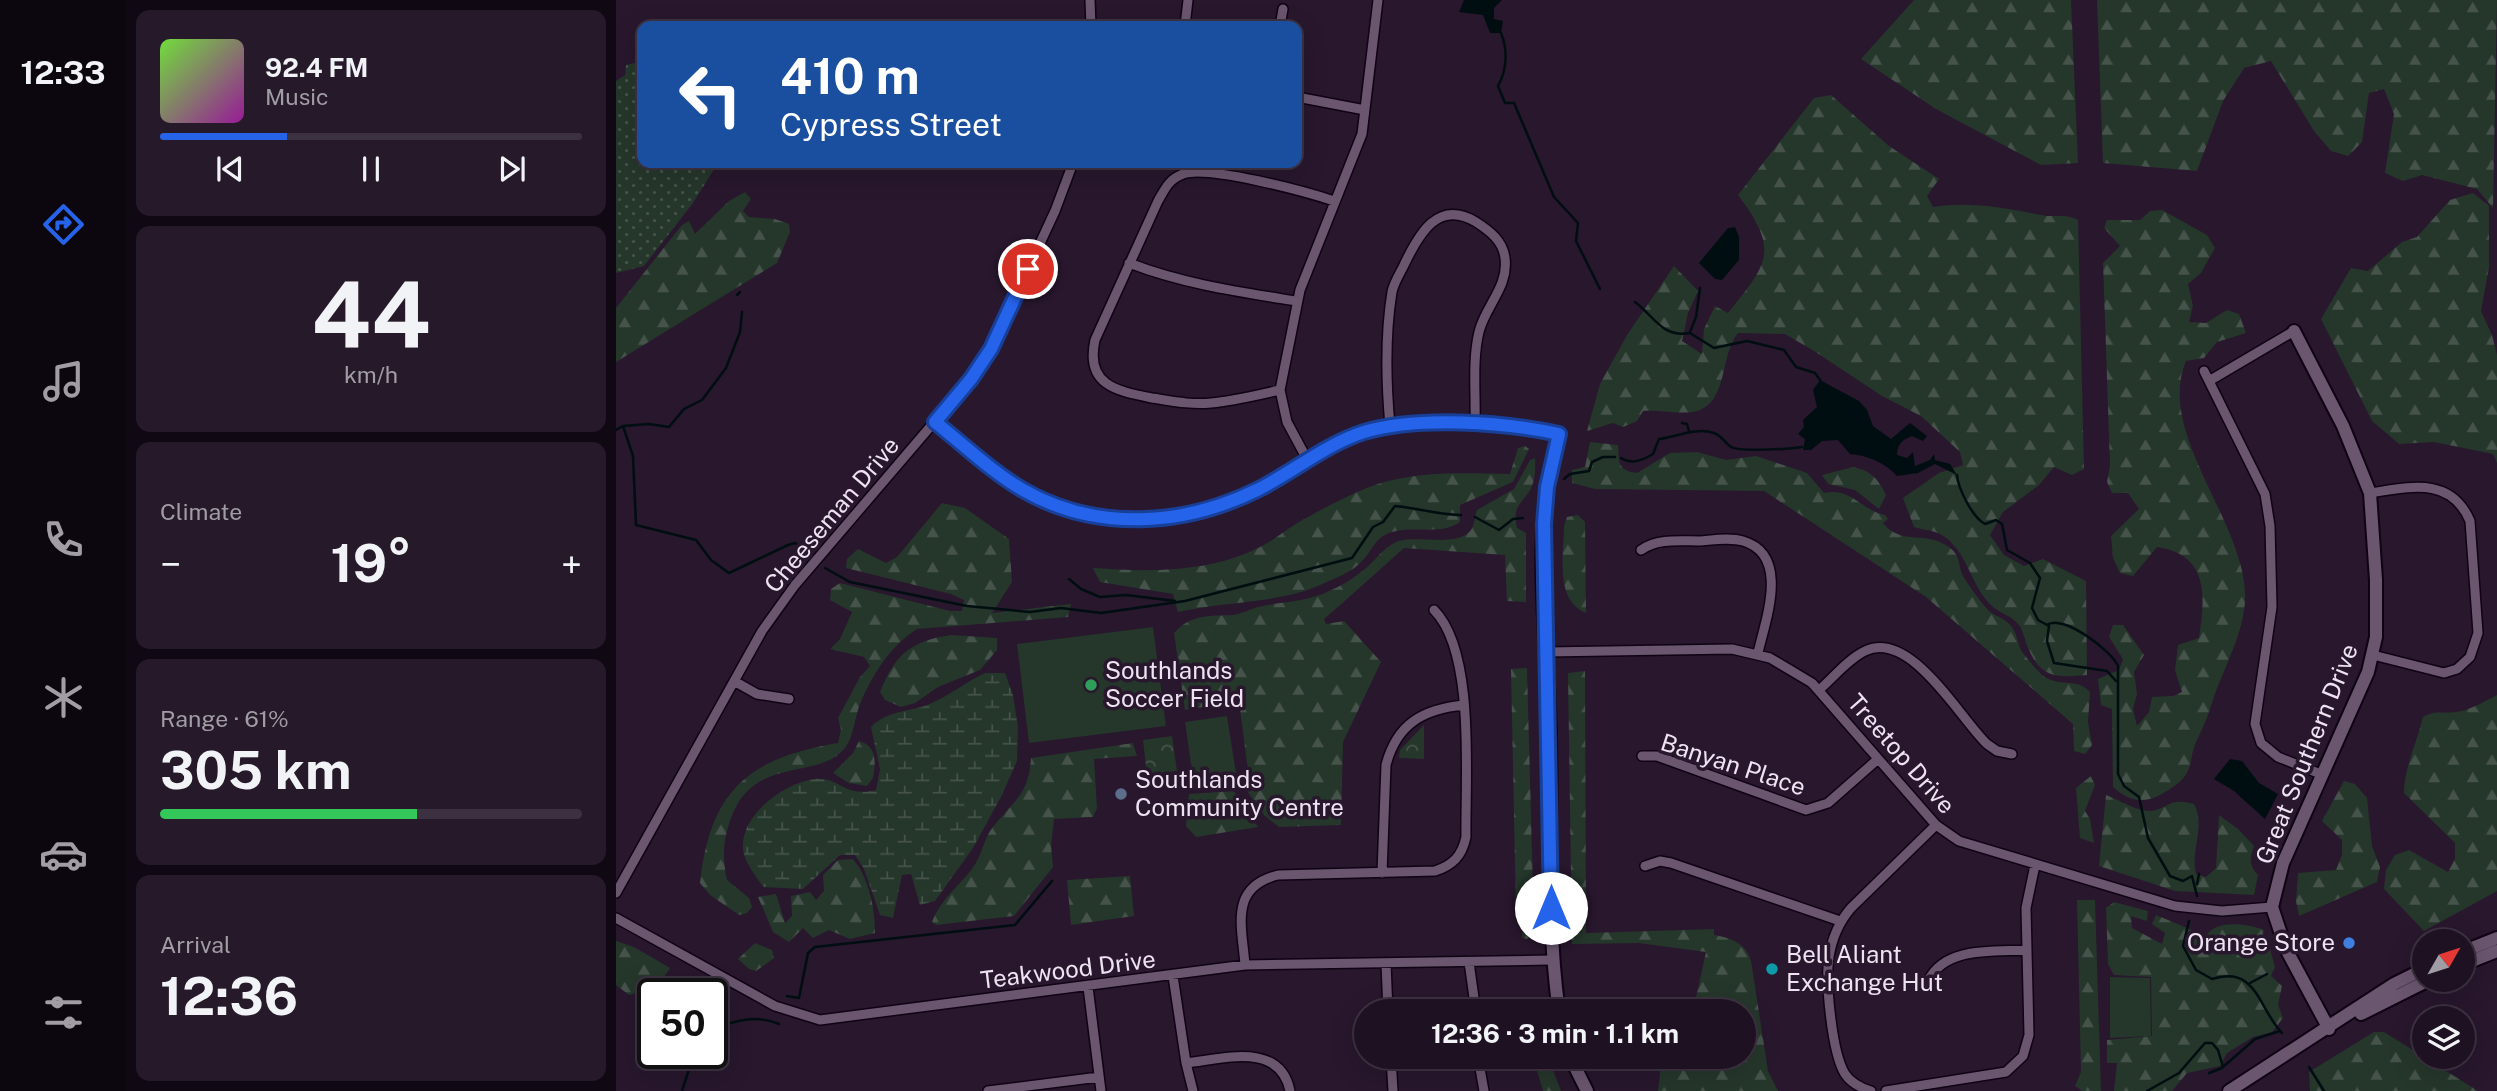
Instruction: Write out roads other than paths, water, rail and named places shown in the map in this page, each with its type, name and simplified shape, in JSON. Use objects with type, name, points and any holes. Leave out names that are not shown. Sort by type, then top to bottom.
[{"type":"main road","name":"Great Southern Drive","points":[[2272,907],[2284,863],[2373,655],[2377,610],[2370,493],[2343,426],[2294,331]]},
{"type":"main road","points":[[1557,999],[1551,960],[1550,756],[1544,524],[1547,487],[1559,434]]},
{"type":"main road","points":[[2272,907],[2286,949],[2329,1029]]},
{"type":"main road","points":[[2475,947],[2497,938]]},
{"type":"main road","points":[[2475,960],[2497,951]]},
{"type":"main road","points":[[2229,1091],[2412,975]]},
{"type":"main road","points":[[2329,1029],[2412,988]]},
{"type":"main road","points":[[1576,1069],[1587,1091]]},
{"type":"street","points":[[1090,0],[1091,21]]},
{"type":"street","points":[[1186,21],[1188,0]]},
{"type":"street","points":[[1308,461],[1287,422],[1280,390],[1296,301],[1362,134],[1378,0]]},
{"type":"street","points":[[1281,21],[1283,9]]},
{"type":"street","points":[[1302,98],[1365,110]]},
{"type":"street","name":"Cheeseman Drive","points":[[616,893],[762,631],[795,585],[971,379],[991,349],[1055,211],[1071,168]]},
{"type":"street","points":[[1280,390],[1228,401],[1191,404],[1129,394],[1113,389],[1101,380],[1093,363],[1095,340],[1169,182],[1188,173],[1297,189],[1334,201]]},
{"type":"street","points":[[1390,426],[1388,346],[1393,288],[1419,235],[1427,225],[1449,216],[1468,217],[1486,229],[1499,241],[1505,255],[1506,274],[1479,330],[1475,423]]},
{"type":"street","points":[[1129,264],[1188,282],[1296,301]]},
{"type":"street","points":[[2209,381],[2294,331]]},
{"type":"street","points":[[2204,371],[2265,494],[2270,526],[2272,607],[2255,724],[2261,743],[2278,757],[2323,775]]},
{"type":"street","points":[[935,422],[1022,489],[1064,508],[1116,518],[1146,520],[1197,513],[1257,489],[1348,439],[1390,426],[1475,423],[1559,434]]},
{"type":"street","points":[[2370,493],[2430,487],[2449,492],[2463,506],[2470,521],[2478,633],[2470,657],[2456,669],[2444,673],[2373,655]]},
{"type":"street","points":[[1641,550],[1666,541],[1735,540],[1758,549],[1768,563],[1772,578],[1758,653]]},
{"type":"street","points":[[1245,965],[1241,908],[1252,887],[1279,875],[1436,871],[1448,867],[1463,850],[1466,838],[1464,705],[1457,657],[1444,620],[1434,610]]},
{"type":"street","name":"Treetop Drive","points":[[1546,652],[1719,648],[1758,653],[1793,670],[1819,690],[1936,825],[1959,841],[2175,906],[2222,911],[2272,907]]},
{"type":"street","points":[[1819,690],[1865,651],[1894,648],[1914,661],[1987,744],[1997,751],[2012,754]]},
{"type":"street","points":[[734,681],[757,694],[789,699]]},
{"type":"street","points":[[1382,873],[1386,765],[1389,752],[1404,731],[1425,711],[1464,705]]},
{"type":"street","name":"Banyan Place","points":[[1642,756],[1657,757],[1785,805],[1806,810],[1828,803],[1878,759]]},
{"type":"street","points":[[1871,1091],[1849,1079],[1841,1066],[1828,970],[1832,942],[1840,921],[1936,825]]},
{"type":"street","points":[[1645,866],[1660,861],[1671,863],[1840,921]]},
{"type":"street","points":[[1886,1091],[2006,1072],[2025,1053],[2029,1035],[2026,897],[2035,865]]},
{"type":"street","name":"Teakwood Drive","points":[[616,918],[775,1006],[820,1020],[1245,965],[1551,960]]},
{"type":"street","points":[[1928,981],[1940,965],[1958,956],[2026,950]]},
{"type":"street","points":[[1469,962],[1474,999]]},
{"type":"street","points":[[1386,963],[1387,999]]},
{"type":"street","points":[[1173,976],[1193,1091]]},
{"type":"street","points":[[1088,987],[1101,1091]]},
{"type":"street","points":[[1186,1063],[1261,1057],[1278,1066],[1286,1075],[1290,1091]]},
{"type":"street","points":[[1392,1069],[1393,1091]]},
{"type":"street","points":[[1480,1069],[1484,1091]]},
{"type":"street","points":[[988,1091],[1099,1077]]},
{"type":"waterway","points":[[1501,33],[1506,60],[1498,86],[1505,103],[1514,103],[1554,197],[1578,223],[1576,241],[1600,289]]},
{"type":"waterway","points":[[1690,332],[1696,317],[1700,288]]},
{"type":"waterway","points":[[737,295],[740,292]]},
{"type":"waterway","points":[[1635,302],[1659,325],[1672,332],[1690,333],[1714,348],[1747,341],[1784,350],[1796,367],[1815,373],[1820,380]]},
{"type":"waterway","points":[[623,426],[649,424],[669,427],[684,409],[702,400],[726,368],[740,332],[742,312]]},
{"type":"waterway","points":[[1682,423],[1687,424],[1689,431]]},
{"type":"waterway","points":[[616,430],[623,426],[633,456],[636,525],[696,540],[711,560],[729,573],[788,545],[795,543],[806,551]]},
{"type":"waterway","points":[[1621,458],[1629,461],[1641,460],[1653,454],[1659,439],[1700,431],[1716,434],[1736,449],[1802,447]]},
{"type":"waterway","points":[[1564,479],[1570,474],[1589,471],[1592,462],[1603,457],[1615,457]]},
{"type":"waterway","points":[[1957,475],[1963,494],[1975,515],[1985,524],[1996,520],[2002,524],[2007,550],[2030,563],[2040,578],[2032,608],[2038,620],[2049,626],[2047,641],[2054,663],[2107,671],[2116,681]]},
{"type":"waterway","points":[[825,568],[850,582],[967,606],[1030,612],[1061,608],[1101,613],[1185,601],[1352,558],[1373,527],[1383,522],[1395,506],[1461,515]]},
{"type":"waterway","points":[[1475,517],[1499,530],[1513,519],[1523,518]]},
{"type":"waterway","points":[[1069,579],[1081,589],[1100,597],[1126,595],[1175,601]]},
{"type":"waterway","points":[[2047,625],[2064,624],[2086,635],[2114,659],[2118,666],[2118,774],[2124,786],[2139,797],[2148,838],[2170,876],[2183,881],[2192,876],[2197,896]]},
{"type":"waterway","points":[[2197,884],[2199,874]]},
{"type":"waterway","points":[[787,996],[799,998],[808,953],[815,947],[1015,925],[1052,881]]},
{"type":"waterway","points":[[2189,921],[2183,946],[2196,970],[2212,979],[2227,976],[2248,983],[2282,1033]]},
{"type":"waterway","points":[[2250,983],[2267,974]]},
{"type":"waterway","points":[[728,1024],[762,1019],[779,1024]]},
{"type":"waterway","points":[[2147,1091],[2179,1073],[2205,1043],[2212,1043],[2218,1050],[2223,1067],[2255,1039],[2280,1031]]},
{"type":"waterway","points":[[2309,1067],[2324,1091]]},
{"type":"waterway","points":[[2209,1073],[2222,1068]]},
{"type":"waterway","points":[[682,1091],[689,1069]]},
{"type":"place","name":"Southlands Soccer Field","points":[[1091,685]]},
{"type":"place","name":"Southlands Community Centre","points":[[1121,794]]},
{"type":"place","name":"Orange Store","points":[[2349,943]]},
{"type":"place","name":"Bell Aliant Exchange Hut","points":[[1772,969]]}]
